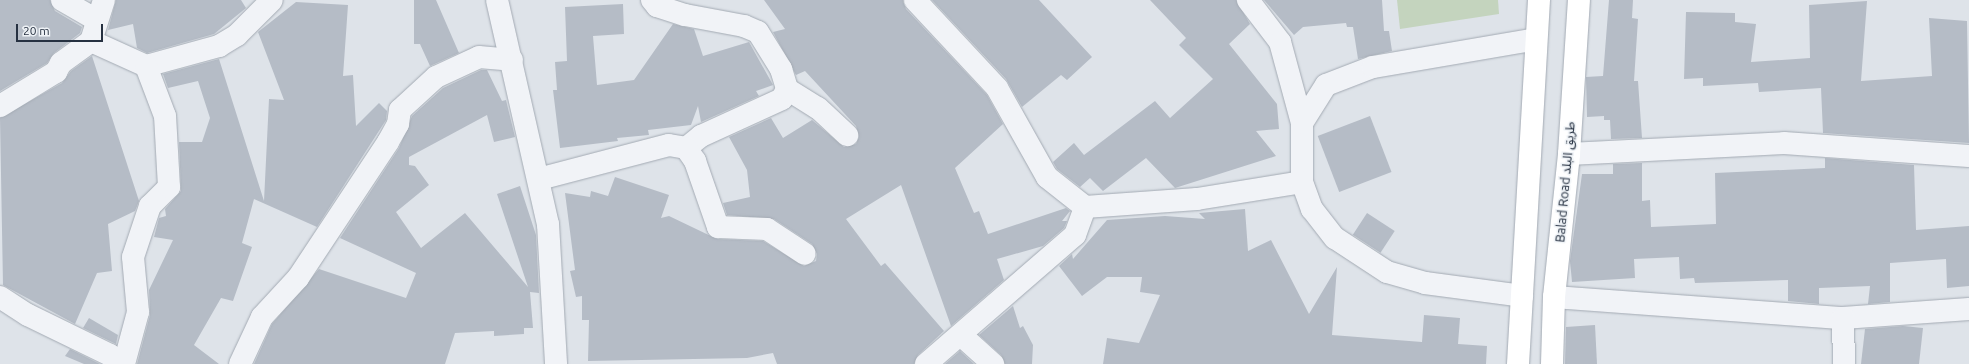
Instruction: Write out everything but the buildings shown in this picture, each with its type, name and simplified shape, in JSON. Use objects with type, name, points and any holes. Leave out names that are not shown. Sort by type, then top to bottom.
[{"type":"highway","points":[[1518,364],[1539,0]]},
{"type":"highway","name":"Balad Road طريق البلد","points":[[1552,364],[1554,297],[1569,154],[1579,0]]},
{"type":"street","points":[[0,106],[56,72],[62,63],[91,42],[100,10],[62,0]]},
{"type":"street","points":[[91,42],[146,66],[219,46],[237,35],[272,0]]},
{"type":"street","points":[[497,0],[512,60],[548,224],[556,364]]},
{"type":"street","points":[[652,0],[657,6],[685,15],[744,26],[758,32],[781,69],[787,90],[818,108],[847,135]]},
{"type":"street","points":[[915,0],[997,88],[1048,177],[1085,207],[1197,199],[1302,182]]},
{"type":"street","points":[[1248,0],[1280,42],[1302,123],[1302,182],[1312,209],[1335,238],[1388,272],[1425,283],[1522,296]]},
{"type":"street","points":[[1302,123],[1326,85],[1373,67],[1536,39]]},
{"type":"street","points":[[240,364],[262,317],[298,278],[388,142],[398,124],[400,110],[436,77],[479,57],[512,60]]},
{"type":"street","points":[[124,364],[138,312],[133,257],[150,206],[169,187],[165,116],[146,66]]},
{"type":"street","points":[[686,148],[701,136],[782,99],[787,90]]},
{"type":"street","points":[[1569,154],[1784,143],[1969,156]]},
{"type":"street","points":[[539,179],[669,145],[686,148],[695,161],[718,227],[767,229],[805,254]]},
{"type":"street","points":[[926,364],[962,336],[1075,235],[1085,207]]},
{"type":"street","points":[[0,297],[22,312],[110,356],[118,364]]},
{"type":"street","points":[[1554,297],[1843,318],[1969,309]]},
{"type":"street","points":[[1843,318],[1844,364]]},
{"type":"street","points":[[962,336],[993,364]]},
{"type":"green space","points":[[1397,0],[1498,0],[1499,14],[1400,29]]}]
